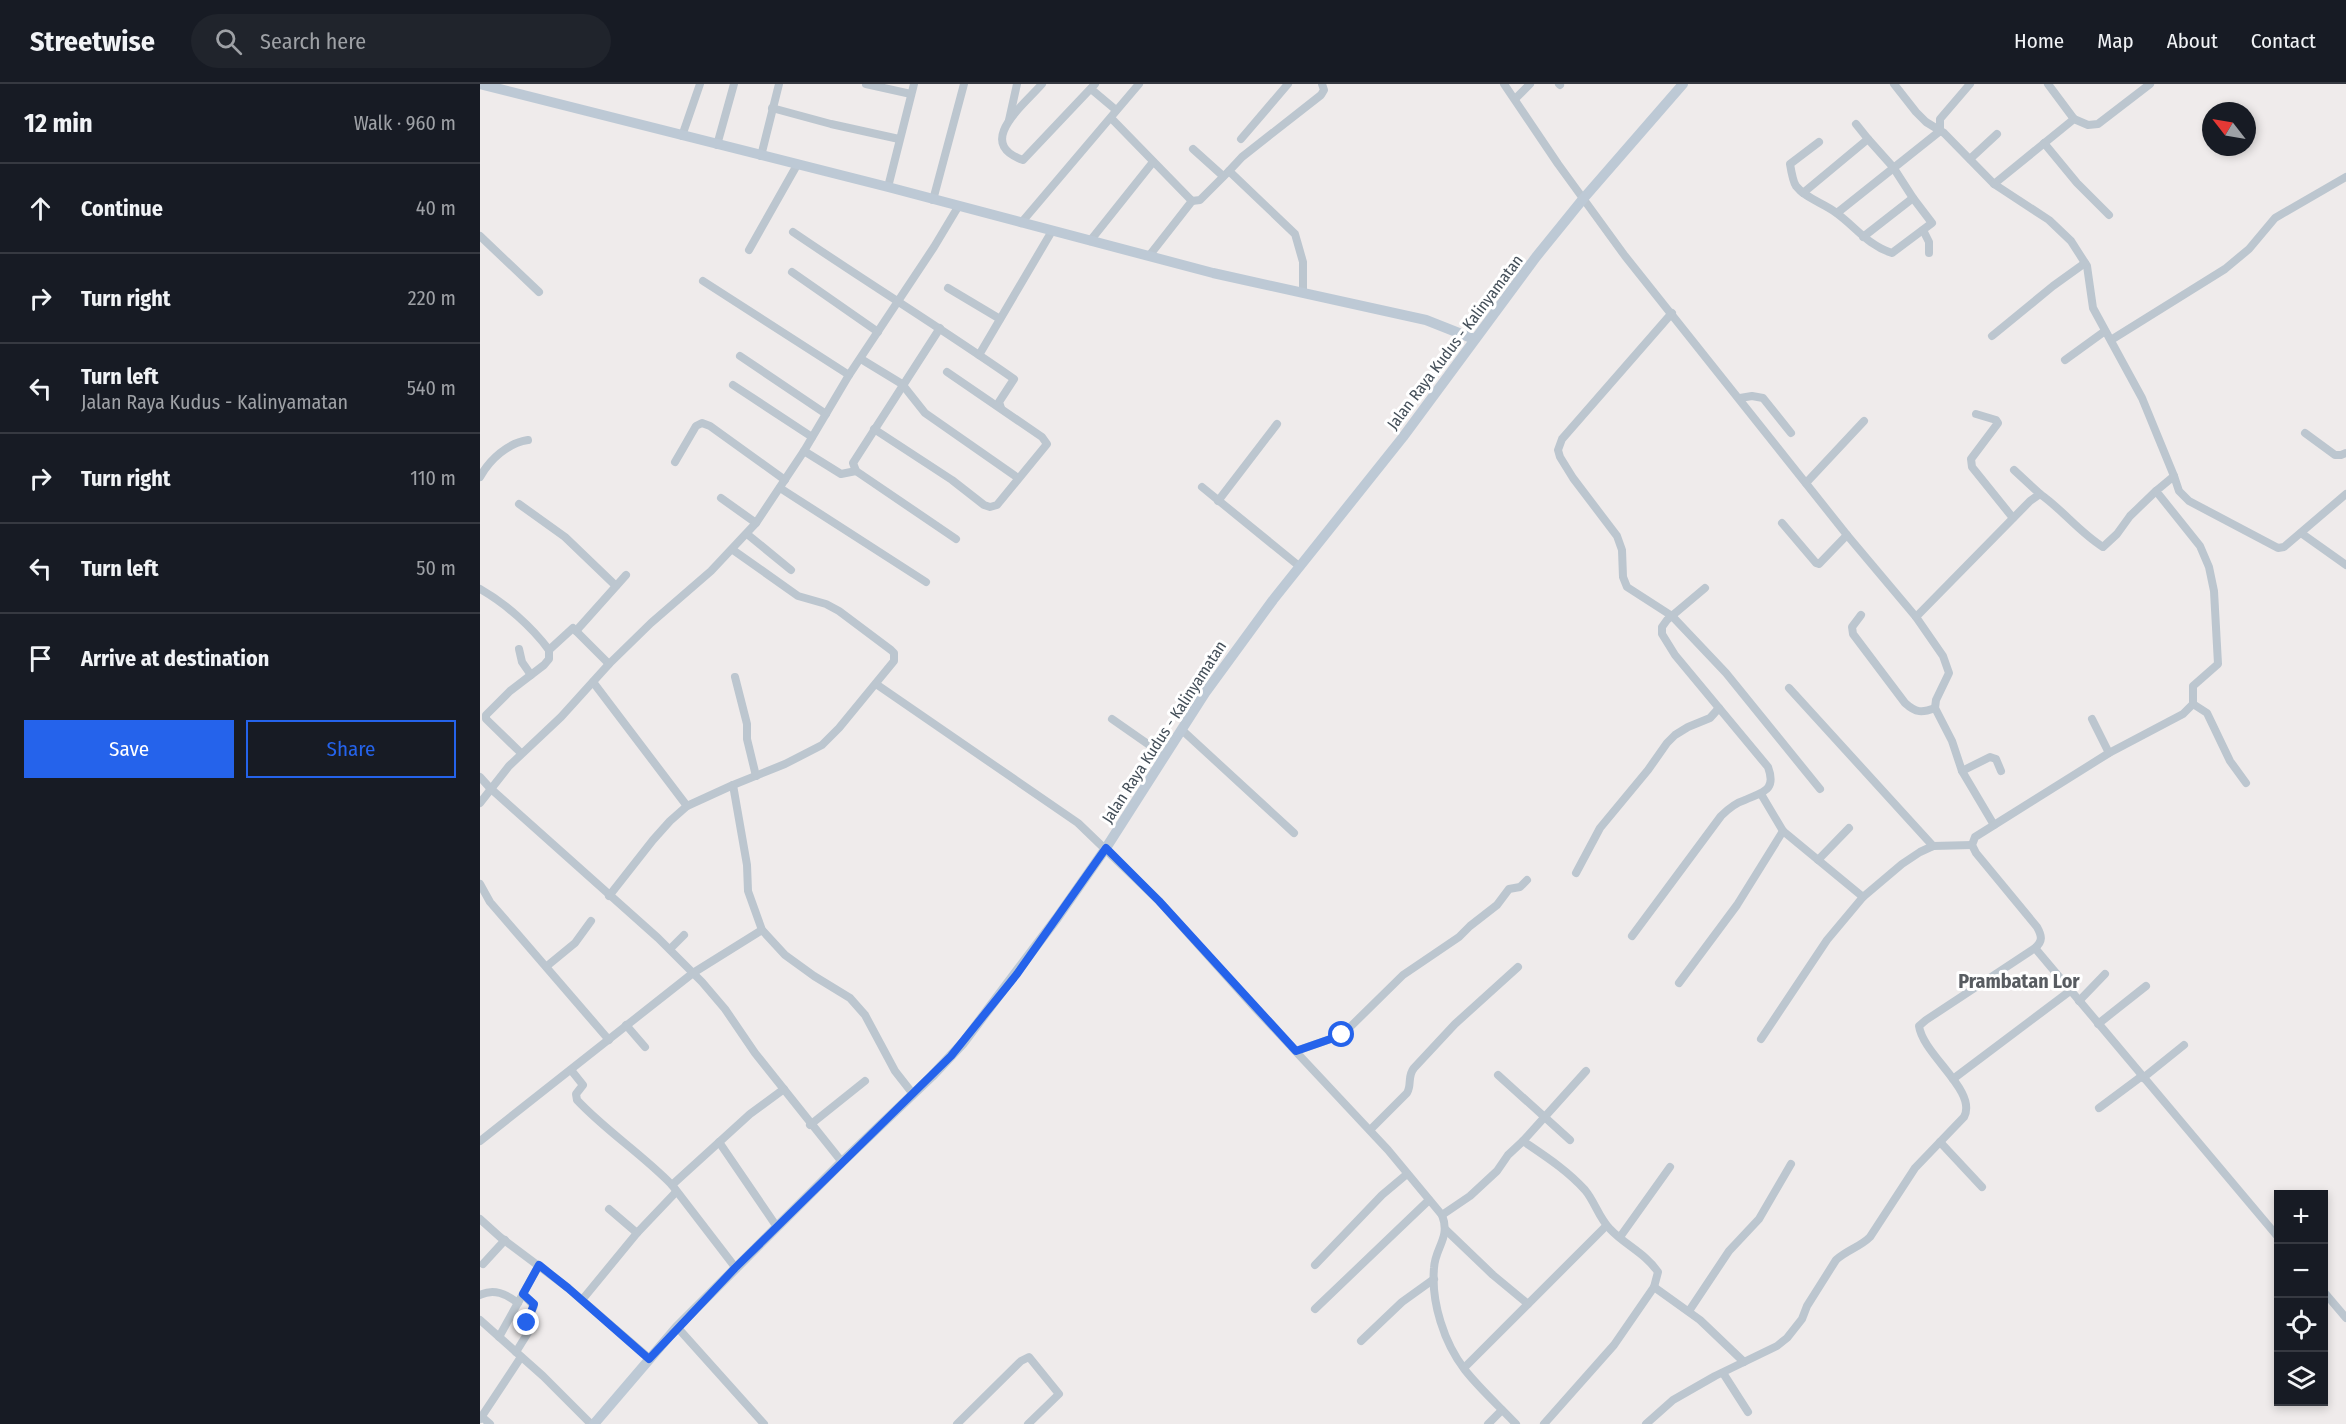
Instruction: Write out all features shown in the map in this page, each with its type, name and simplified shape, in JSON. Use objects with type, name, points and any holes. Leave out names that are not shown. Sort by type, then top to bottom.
[{"type":"main road","points":[[480,84],[1149,256],[1426,321],[1474,339]]},
{"type":"main road","name":"Jalan Raya Kudus - Kalinyamatan","points":[[593,1424],[677,1327],[842,1162],[933,1076],[969,1035],[1017,974],[1106,848],[1223,667],[1299,566],[1410,428],[1474,339],[1583,199],[1683,84]]},
{"type":"street","points":[[682,136],[699,84]]},
{"type":"street","points":[[717,145],[734,84]]},
{"type":"street","points":[[761,156],[779,84]]},
{"type":"street","points":[[866,84],[911,94]]},
{"type":"street","points":[[888,188],[914,84]]},
{"type":"street","points":[[933,200],[964,84]]},
{"type":"street","points":[[1017,84],[1008,121],[1000,140],[1007,150],[1023,160],[1093,87],[1153,162],[1192,201]]},
{"type":"street","points":[[1008,121],[1042,84]]},
{"type":"street","points":[[1021,223],[1139,84]]},
{"type":"street","points":[[1241,139],[1288,84]]},
{"type":"street","points":[[1149,256],[1192,201],[1200,200],[1251,150],[1322,95],[1324,90],[1322,84]]},
{"type":"street","points":[[1504,84],[1621,250],[1847,535],[1916,617],[1943,656],[1949,669],[1948,676],[1936,700],[1935,708],[1952,741],[1962,771],[1994,825]]},
{"type":"street","points":[[1515,99],[1530,84]]},
{"type":"street","points":[[1894,84],[1916,112],[1940,131],[1994,184],[2061,230],[2071,241],[2085,263],[2091,301],[2142,398],[2172,477],[2179,491],[2189,501],[2269,544],[2281,548],[2344,498]]},
{"type":"street","points":[[1940,131],[1940,119],[1970,84]]},
{"type":"street","points":[[2048,84],[2074,119],[2088,125],[2098,124],[2150,84]]},
{"type":"street","points":[[772,108],[899,139]]},
{"type":"street","points":[[1994,184],[2074,119]]},
{"type":"street","points":[[1819,142],[1790,164],[1793,182],[1803,193],[1837,213],[1871,244],[1892,253],[1932,223],[1893,166],[1856,124]]},
{"type":"street","points":[[1837,213],[1893,166],[1940,131]]},
{"type":"street","points":[[1970,159],[1997,134]]},
{"type":"street","points":[[1803,193],[1868,139]]},
{"type":"street","points":[[2044,143],[2077,183],[2109,215]]},
{"type":"street","points":[[1193,149],[1226,174],[1295,234],[1303,262],[1303,293]]},
{"type":"street","points":[[1090,241],[1153,162]]},
{"type":"street","points":[[749,250],[797,165]]},
{"type":"street","points":[[2110,340],[2225,269],[2249,249],[2276,218],[2346,177]]},
{"type":"street","points":[[1863,237],[1913,198]]},
{"type":"street","points":[[480,802],[521,753],[561,717],[609,664],[732,550],[756,523],[958,207]]},
{"type":"street","points":[[1923,230],[1929,242],[1929,253]]},
{"type":"street","points":[[979,355],[1052,231]]},
{"type":"street","points":[[793,232],[1014,379],[999,402],[1002,409]]},
{"type":"street","points":[[480,236],[539,292]]},
{"type":"street","points":[[1992,336],[2085,263]]},
{"type":"street","points":[[792,272],[878,332]]},
{"type":"street","points":[[703,281],[849,375]]},
{"type":"street","points":[[948,288],[1000,319]]},
{"type":"street","points":[[1672,313],[1562,439],[1558,450],[1573,478],[1617,537],[1622,550],[1623,577],[1627,586],[1672,616],[1726,674],[1820,789]]},
{"type":"street","points":[[940,328],[854,458],[853,463],[856,471],[956,539]]},
{"type":"street","points":[[2065,360],[2105,331]]},
{"type":"street","points":[[741,356],[826,414]]},
{"type":"street","points":[[861,359],[902,384],[925,413],[1018,478]]},
{"type":"street","points":[[874,429],[952,480],[984,505],[990,507],[997,505],[1047,444],[1042,437],[947,372]]},
{"type":"street","points":[[733,385],[812,437]]},
{"type":"street","points":[[1740,398],[1752,396],[1763,399],[1791,433]]},
{"type":"street","points":[[1976,414],[1996,420],[1998,423],[1971,459],[1972,467],[2013,518]]},
{"type":"street","points":[[1806,483],[1864,421]]},
{"type":"street","points":[[675,462],[696,426],[702,423],[710,426],[785,480]]},
{"type":"street","points":[[1218,501],[1277,424]]},
{"type":"street","points":[[2305,433],[2335,454],[2341,456],[2346,453]]},
{"type":"street","points":[[480,477],[494,458],[517,442],[528,440]]},
{"type":"street","points":[[804,451],[841,474],[856,471]]},
{"type":"street","points":[[2014,470],[2082,532],[2103,547],[2117,534],[2130,516],[2172,477]]},
{"type":"street","points":[[780,488],[926,582]]},
{"type":"street","points":[[1202,488],[1299,566]]},
{"type":"street","points":[[1972,845],[1978,834],[2109,753],[2183,714],[2193,704],[2193,686],[2218,664],[2214,591],[2209,567],[2200,546],[2156,491]]},
{"type":"street","points":[[1916,617],[2013,518],[2040,494]]},
{"type":"street","points":[[721,498],[756,523]]},
{"type":"street","points":[[519,504],[565,537],[616,586]]},
{"type":"street","points":[[1782,523],[1816,563],[1820,564],[1847,535]]},
{"type":"street","points":[[2301,532],[2346,565]]},
{"type":"street","points":[[747,534],[791,570]]},
{"type":"street","points":[[609,896],[670,820],[687,806],[785,765],[822,745],[835,733],[894,661],[894,654],[891,650],[839,611],[826,604],[798,596],[732,550]]},
{"type":"street","points":[[576,631],[626,575]]},
{"type":"street","points":[[1632,936],[1721,816],[1733,805],[1761,794],[1771,783],[1768,767],[1666,642],[1662,634],[1662,627],[1672,616],[1705,588]]},
{"type":"street","points":[[480,589],[499,602],[542,640],[549,650]]},
{"type":"street","points":[[1861,615],[1852,627],[1852,634],[1905,703],[1914,712],[1924,712],[1935,708]]},
{"type":"street","points":[[521,753],[486,717],[492,708],[547,662],[549,650],[573,628],[609,664]]},
{"type":"street","points":[[519,650],[522,662],[531,675]]},
{"type":"street","points":[[735,677],[747,724],[747,740],[756,776]]},
{"type":"street","points":[[593,682],[687,806]]},
{"type":"street","points":[[876,684],[1078,823],[1106,848],[1159,901],[1370,1131],[1442,1215],[1446,1230],[1493,1275],[1528,1304]]},
{"type":"street","points":[[1789,688],[1933,846]]},
{"type":"street","points":[[2193,704],[2207,712],[2230,761],[2246,783]]},
{"type":"street","points":[[1576,873],[1599,828],[1648,770],[1667,743],[1675,735],[1710,718],[1719,708]]},
{"type":"street","points":[[1112,719],[1165,756]]},
{"type":"street","points":[[2092,719],[2109,753]]},
{"type":"street","points":[[1182,730],[1294,833]]},
{"type":"street","points":[[1962,771],[1990,757],[1996,759],[2001,771]]},
{"type":"street","points":[[480,777],[609,896],[670,948],[725,1008],[755,1053],[810,1125],[842,1162]]},
{"type":"street","points":[[733,785],[747,866],[748,891],[762,930],[784,955],[850,998],[865,1015],[891,1064],[913,1094]]},
{"type":"street","points":[[1761,794],[1783,831],[1863,897]]},
{"type":"street","points":[[1818,860],[1849,828]]},
{"type":"street","points":[[1679,983],[1737,905],[1783,831]]},
{"type":"street","points":[[1761,1040],[1827,940],[1863,897],[1911,857],[1933,846],[1972,845]]},
{"type":"street","points":[[1646,1424],[1673,1400],[1777,1346],[1794,1331],[1806,1306],[1836,1260],[1860,1246],[1870,1237],[1905,1182],[1967,1111],[1967,1101],[1953,1079],[1933,1055],[1920,1031],[1921,1024],[2036,948],[2042,941],[2041,933],[1972,845]]},
{"type":"street","points":[[1296,1051],[1342,1035],[1403,975],[1440,952],[1497,905],[1509,890],[1520,887],[1527,880]]},
{"type":"street","points":[[480,884],[490,902],[609,1040]]},
{"type":"street","points":[[547,966],[575,943],[591,921]]},
{"type":"street","points":[[480,1141],[693,973],[762,930]]},
{"type":"street","points":[[670,948],[684,936]]},
{"type":"street","points":[[2036,948],[2274,1232]]},
{"type":"street","points":[[1370,1131],[1407,1093],[1413,1068],[1455,1024],[1518,967]]},
{"type":"street","points":[[2079,1001],[2105,974]]},
{"type":"street","points":[[2098,1024],[2146,986]]},
{"type":"street","points":[[1953,1079],[2070,991]]},
{"type":"street","points":[[626,1025],[645,1047]]},
{"type":"street","points":[[2099,1108],[2184,1045]]},
{"type":"street","points":[[571,1070],[583,1085],[576,1094],[577,1100],[607,1129],[644,1157],[674,1189],[735,1268]]},
{"type":"street","points":[[1442,1215],[1470,1196],[1497,1171],[1508,1155],[1586,1071]]},
{"type":"street","points":[[1498,1075],[1570,1140]]},
{"type":"street","points":[[810,1125],[865,1081]]},
{"type":"street","points":[[582,1300],[674,1189],[719,1142],[750,1114],[784,1089]]},
{"type":"street","points":[[1523,1141],[1556,1163],[1584,1188],[1606,1226],[1640,1251],[1658,1272],[1654,1287],[1614,1346],[1544,1424]]},
{"type":"street","points":[[719,1142],[777,1227]]},
{"type":"street","points":[[1940,1142],[1982,1187]]},
{"type":"street","points":[[1689,1311],[1729,1251],[1759,1219],[1791,1164]]},
{"type":"street","points":[[1620,1238],[1670,1167]]},
{"type":"street","points":[[1315,1265],[1383,1195],[1407,1174]]},
{"type":"street","points":[[1315,1309],[1429,1200]]},
{"type":"street","points":[[609,1209],[638,1233]]},
{"type":"street","points":[[480,1219],[582,1300],[649,1359]]},
{"type":"street","points":[[1464,1368],[1606,1226]]},
{"type":"street","points":[[1446,1230],[1436,1257],[1434,1279],[1440,1317],[1453,1350],[1464,1368],[1516,1424]]},
{"type":"street","points":[[483,1264],[505,1240]]},
{"type":"street","points":[[499,1337],[539,1265]]},
{"type":"street","points":[[1361,1341],[1402,1302],[1434,1279]]},
{"type":"street","points":[[1654,1287],[1689,1311],[1744,1362]]},
{"type":"street","points":[[480,1295],[487,1292],[498,1292],[518,1303]]},
{"type":"street","points":[[490,1424],[481,1418],[518,1354],[529,1330],[528,1316],[534,1306],[523,1294]]},
{"type":"street","points":[[2328,1297],[2346,1318]]},
{"type":"street","points":[[480,1320],[593,1424]]},
{"type":"street","points":[[677,1327],[764,1424]]},
{"type":"street","points":[[957,1424],[1021,1360],[1029,1357],[1059,1394],[1028,1424]]},
{"type":"street","points":[[1723,1373],[1748,1412]]},
{"type":"street","points":[[1488,1424],[1502,1410]]},
{"type":"district","name":"Prambatan Lor","points":[[2019,981]]},
{"type":"route","points":[[527,1323],[534,1304],[523,1294],[539,1265],[649,1359],[735,1268],[933,1076],[963,1043],[1017,974],[1106,848],[1159,901],[1296,1051],[1342,1035]]}]
